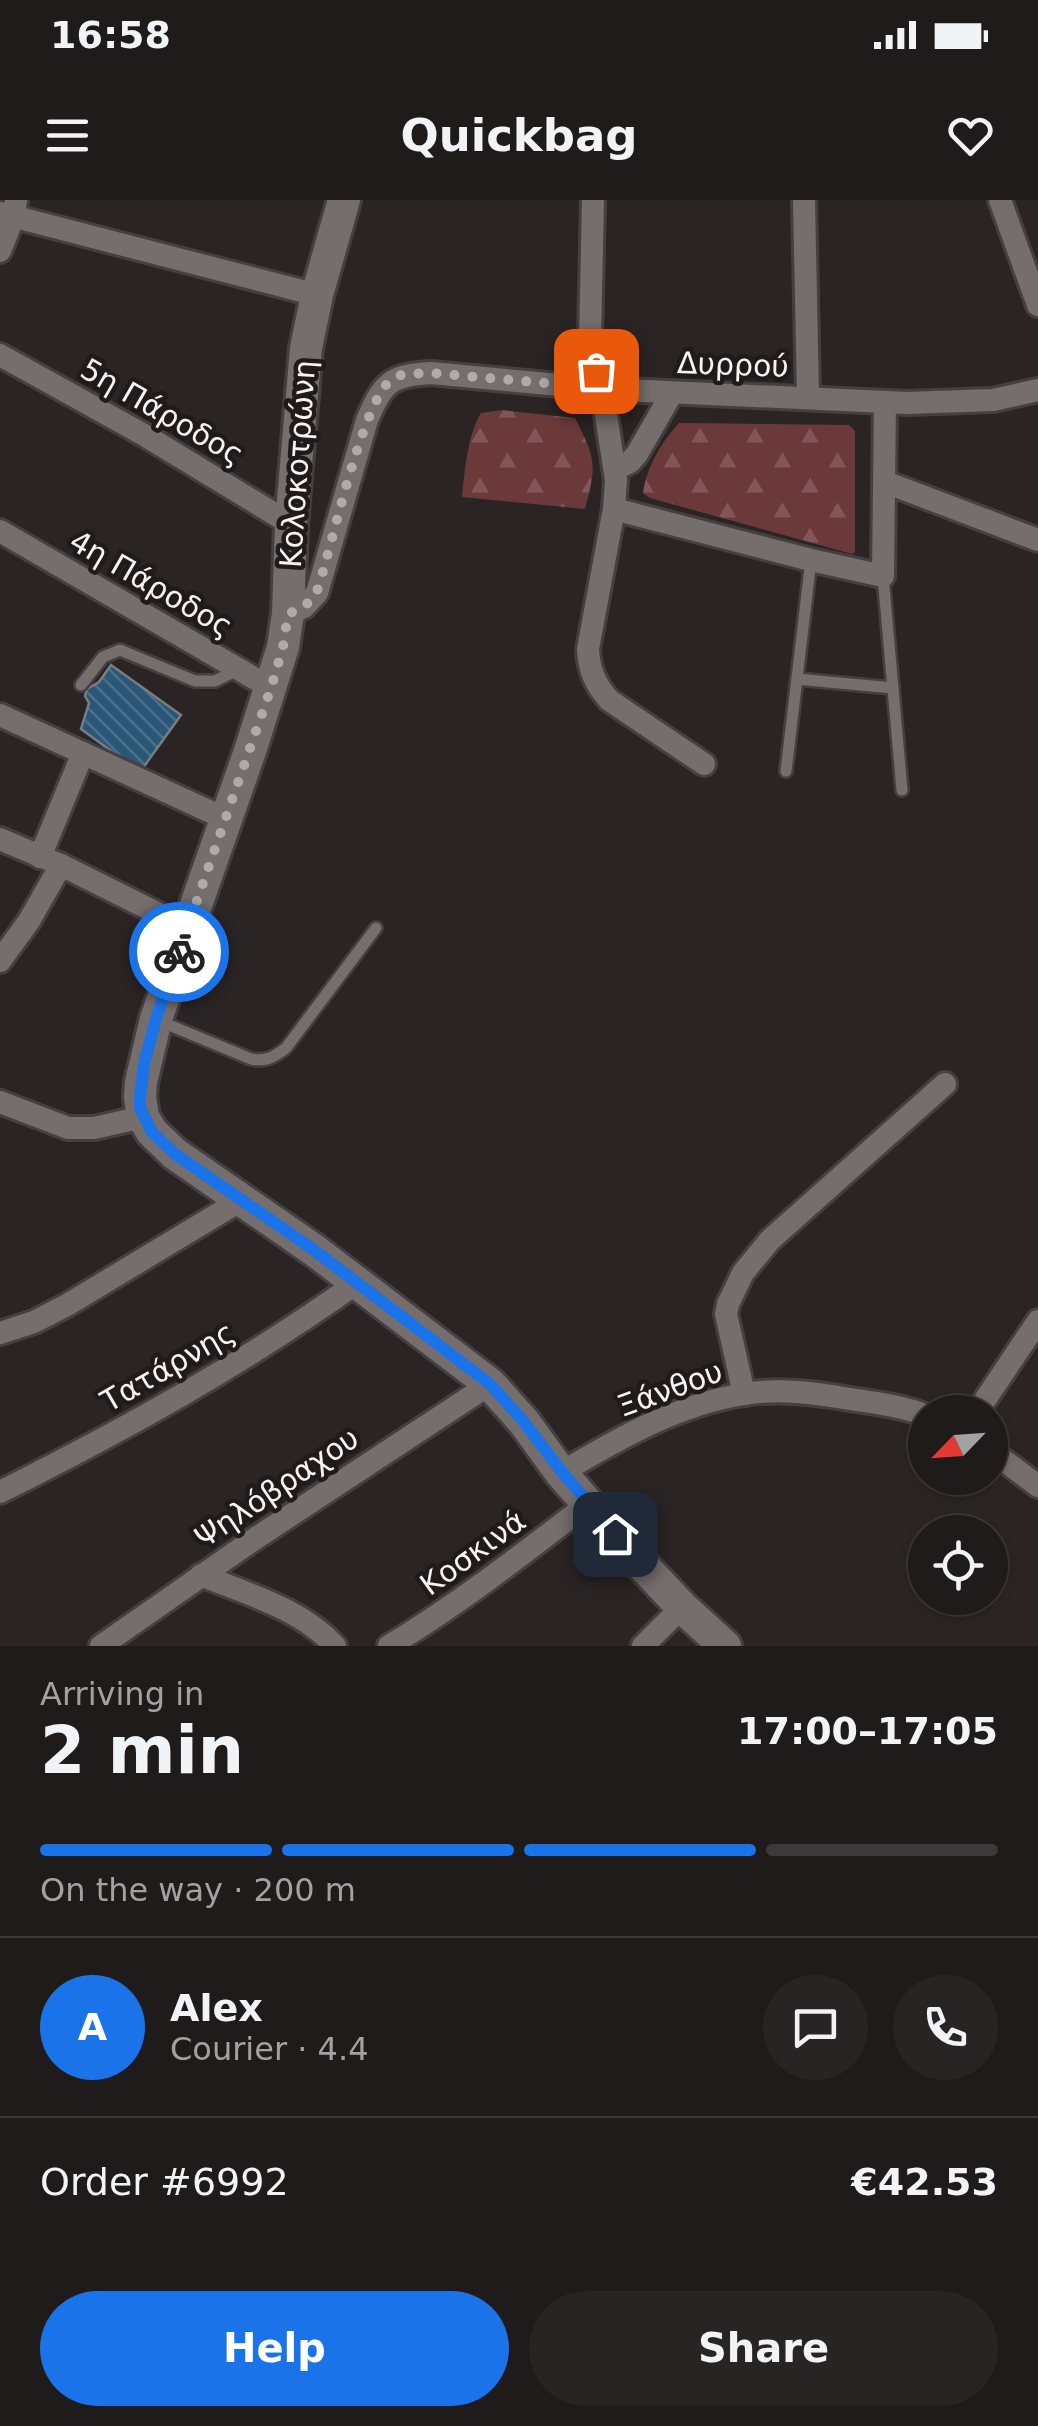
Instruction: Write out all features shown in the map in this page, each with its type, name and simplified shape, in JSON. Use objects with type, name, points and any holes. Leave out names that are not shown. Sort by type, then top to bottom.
[{"type":"street","name":"Κολοκοτρώνη","points":[[143,1117],[141,1082],[156,1019],[283,647],[306,348],[344,200]]},
{"type":"street","points":[[592,200],[590,340],[615,469],[614,509],[588,649],[589,667],[597,686],[609,700],[704,764]]},
{"type":"street","points":[[804,200],[808,398]]},
{"type":"street","points":[[1000,200],[1038,305]]},
{"type":"street","points":[[0,251],[10,209],[317,295]]},
{"type":"street","name":"5η Πάροδος","points":[[0,355],[146,436],[292,524]]},
{"type":"street","name":"Δυρρού","points":[[288,614],[304,607],[316,594],[367,420],[392,379],[406,374],[672,393],[885,402],[993,400],[1038,390]]},
{"type":"street","points":[[615,469],[638,454],[672,393]]},
{"type":"street","points":[[614,509],[883,576],[885,402]]},
{"type":"street","points":[[884,482],[1038,540]]},
{"type":"street","name":"4η Πάροδος","points":[[0,531],[271,688]]},
{"type":"street","points":[[0,714],[226,819]]},
{"type":"street","points":[[0,961],[37,908],[82,753]]},
{"type":"street","points":[[0,839],[187,928]]},
{"type":"street","points":[[744,1394],[726,1314],[743,1273],[784,1226],[945,1084]]},
{"type":"street","points":[[0,1102],[68,1128],[94,1128],[143,1117],[152,1132],[175,1154],[358,1282],[490,1384],[630,1552],[725,1646]]},
{"type":"street","points":[[0,1332],[34,1322],[68,1305],[243,1200]]},
{"type":"street","name":"Τατάρνης","points":[[0,1492],[188,1394],[358,1282]]},
{"type":"street","points":[[988,1395],[1038,1321]]},
{"type":"street","name":"Ψηλόβραχου","points":[[101,1646],[201,1575],[490,1384]]},
{"type":"street","name":"Ξάνθου","points":[[562,1472],[646,1426],[703,1404],[744,1394],[793,1392],[908,1408]]},
{"type":"street","points":[[1008,1464],[1038,1486]]},
{"type":"street","name":"Κοσκινά","points":[[389,1646],[423,1626],[589,1504]]},
{"type":"street","points":[[201,1575],[290,1612],[335,1646]]},
{"type":"street","points":[[644,1646],[682,1607]]},
{"type":"lane","points":[[786,771],[811,560]]},
{"type":"lane","points":[[883,576],[902,790]]},
{"type":"lane","points":[[80,684],[103,657],[120,650],[194,681],[215,681],[237,670]]},
{"type":"lane","points":[[797,678],[893,688]]},
{"type":"lane","points":[[156,1019],[251,1059],[274,1057],[286,1048],[376,928]]},
{"type":"green space","points":[[502,410],[575,418],[592,462],[585,509],[462,497],[476,422],[481,413]]},
{"type":"green space","points":[[679,423],[849,425],[855,431],[855,552],[643,493],[656,455]]},
{"type":"building","points":[[111,665],[181,715],[140,772],[81,729],[89,703],[87,689],[99,682]]},
{"type":"way so far","points":[[179,952],[271,688],[288,614],[304,607],[316,594],[367,420],[384,389],[392,379],[406,374],[431,373],[602,388],[596,371]]},
{"type":"route","points":[[179,952],[144,1064],[140,1108],[146,1125],[175,1154],[358,1282],[490,1384],[615,1534]]}]
